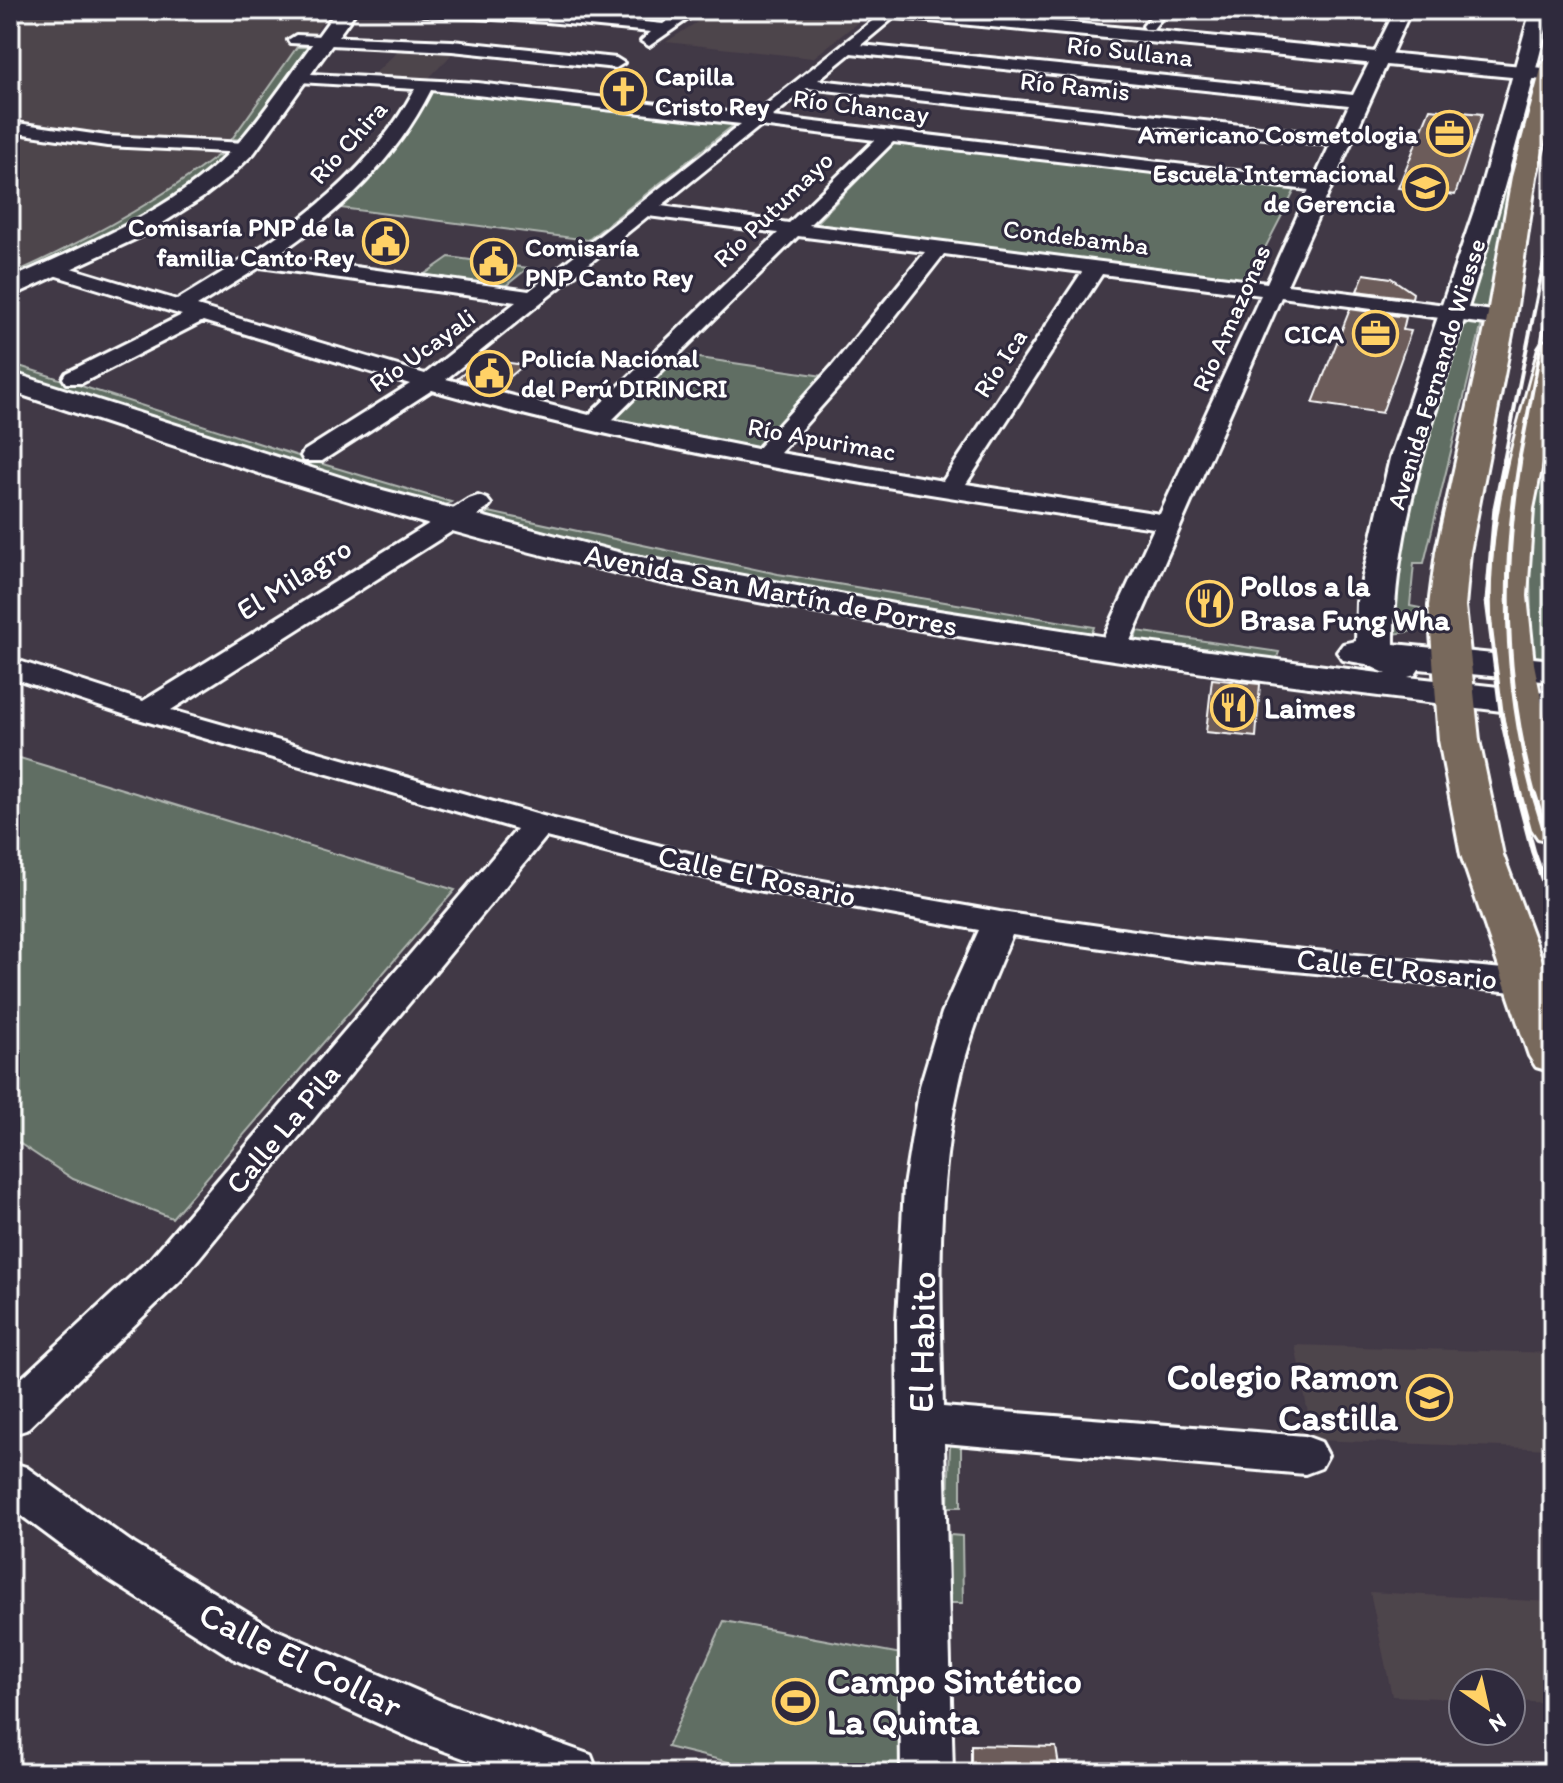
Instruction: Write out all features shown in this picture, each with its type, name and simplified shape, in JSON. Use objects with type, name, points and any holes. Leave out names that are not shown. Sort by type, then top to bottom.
[{"type":"main road","points":[[10,289],[127,235],[174,207],[227,168],[246,148],[347,10]]},
{"type":"main road","name":"Avenida Fernando Wiesse","points":[[1541,10],[1544,69],[1501,319],[1453,552],[1447,606],[1459,740],[1482,855],[1524,982],[1553,1056]]},
{"type":"main road","points":[[10,271],[131,209],[166,186],[213,147],[272,76],[310,20]]},
{"type":"main road","name":"Avenida Fernando Wiesse","points":[[1375,654],[1375,602],[1406,458],[1489,202],[1544,69]]},
{"type":"main road","points":[[1553,348],[1518,497],[1510,566],[1536,686],[1540,787],[1553,829]]},
{"type":"main road","name":"Avenida San Martín de Porres","points":[[10,358],[313,456],[464,512]]},
{"type":"main road","name":"Avenida San Martín de Porres","points":[[10,381],[283,471],[464,512],[681,576],[890,615],[1118,636],[1536,686]]},
{"type":"main road","name":"Avenida San Martín de Porres","points":[[1307,661],[1375,654],[1454,678]]},
{"type":"street","points":[[10,16],[17,10]]},
{"type":"street","points":[[423,10],[547,17],[666,29]]},
{"type":"street","points":[[567,98],[693,10]]},
{"type":"street","points":[[960,10],[1380,54]]},
{"type":"street","points":[[1149,26],[1162,10]]},
{"type":"street","points":[[1348,10],[1402,12]]},
{"type":"street","points":[[888,11],[1544,69]]},
{"type":"street","name":"Río Ucayali","points":[[313,456],[429,382],[848,48],[888,11]]},
{"type":"street","name":"Río Amazonas","points":[[1118,636],[1380,54],[1402,12]]},
{"type":"street","points":[[296,40],[452,46],[616,63]]},
{"type":"street","name":"Río Sullana","points":[[848,48],[1359,101]]},
{"type":"street","name":"Río Chancay","points":[[299,77],[426,84],[567,98],[1321,186]]},
{"type":"street","name":"Río Ramis","points":[[804,83],[1341,141]]},
{"type":"street","name":"Río Chira","points":[[74,378],[191,310],[324,210],[374,164],[407,122],[426,84]]},
{"type":"street","points":[[10,127],[107,141],[246,148]]},
{"type":"street","name":"Río Putumayo","points":[[594,424],[889,136]]},
{"type":"street","name":"Condebamba","points":[[644,210],[1501,319]]},
{"type":"street","points":[[761,459],[842,369],[939,247]]},
{"type":"street","points":[[257,260],[531,298]]},
{"type":"street","name":"Río Ica","points":[[950,490],[1096,267]]},
{"type":"street","name":"Río Apurimac","points":[[54,269],[429,382],[594,424],[761,459],[1169,523]]},
{"type":"street","name":"El Milagro","points":[[146,712],[464,512]]},
{"type":"street","name":"Calle El Rosario","points":[[10,667],[146,712],[538,825],[747,878],[1000,923],[1192,950],[1524,982]]},
{"type":"street","name":"Calle La Pila","points":[[10,1417],[166,1269],[538,825]]},
{"type":"street","name":"El Habito","points":[[927,1773],[919,1321],[924,1186],[939,1086],[960,1013],[1000,923]]},
{"type":"street","points":[[920,1423],[1305,1455]]},
{"type":"street","name":"Calle El Collar","points":[[10,1481],[117,1559],[254,1644],[438,1725],[572,1773]]},
{"type":"shaded area","points":[[10,10],[331,10],[240,137],[215,163],[165,199],[10,278]]},
{"type":"shaded area","points":[[716,10],[813,10],[858,14],[854,17],[862,19],[813,58],[666,42]]},
{"type":"shaded area","points":[[400,49],[455,51],[428,79],[371,77]]},
{"type":"shaded area","name":"Colegio Ramon Castilla","points":[[1295,1345],[1553,1353],[1553,1449],[1313,1440]]},
{"type":"shaded area","points":[[1370,1592],[1553,1602],[1553,1703],[1527,1702],[1527,1667],[1447,1667],[1447,1698],[1392,1696]]},
{"type":"green space","points":[[297,47],[312,47],[246,140],[232,139]]},
{"type":"green space","points":[[1525,78],[1539,79],[1515,159],[1488,311],[1459,308]]},
{"type":"green space","points":[[431,91],[735,124],[588,240],[333,207],[404,136]]},
{"type":"green space","points":[[896,141],[1296,188],[1248,281],[813,226]]},
{"type":"green space","points":[[217,156],[232,157],[179,198],[10,285],[10,275],[117,222]]},
{"type":"green space","points":[[449,257],[528,268],[503,288],[422,276]]},
{"type":"green space","points":[[1456,320],[1482,323],[1424,563],[1414,563],[1410,606],[1420,608],[1412,631],[1394,634],[1387,627],[1404,503]]},
{"type":"green space","points":[[679,355],[823,376],[755,450],[612,421]]},
{"type":"green space","points":[[10,363],[451,502],[435,511],[10,375]]},
{"type":"green space","points":[[1553,402],[1553,658],[1532,656],[1529,536]]},
{"type":"green space","points":[[489,512],[778,574],[1094,627],[1090,638],[867,605],[475,523]]},
{"type":"green space","points":[[1137,631],[1279,652],[1275,663],[1134,643]]},
{"type":"green space","points":[[10,755],[455,890],[172,1218],[73,1179],[10,1137]]},
{"type":"green space","points":[[950,1444],[961,1445],[961,1507],[948,1507]]},
{"type":"green space","points":[[950,1535],[962,1536],[963,1603],[949,1603]]},
{"type":"green space","name":"Campo Sintético La Quinta","points":[[724,1621],[907,1655],[904,1773],[774,1773],[667,1747]]},
{"type":"building","points":[[1430,109],[1482,114],[1455,195],[1398,188]]},
{"type":"building","points":[[1364,274],[1391,278],[1413,293],[1412,298],[1357,291]]},
{"type":"building","points":[[1350,309],[1406,317],[1403,330],[1411,331],[1382,413],[1313,403]]},
{"type":"building","name":"Policía Nacional del Perú DIRINCRI","points":[[482,359],[524,365],[498,387],[457,379]]},
{"type":"building","name":"Laimes","points":[[1212,679],[1260,684],[1256,737],[1206,732]]},
{"type":"building","points":[[971,1745],[1056,1747],[1060,1773],[971,1773]]},
{"type":"railway","points":[[1504,461],[1553,217]]},
{"type":"railway","points":[[1519,461],[1553,282]]},
{"type":"railway","points":[[1505,459],[1495,508],[1487,601],[1502,719],[1519,796]]},
{"type":"railway","points":[[1520,459],[1510,544],[1509,628],[1516,712],[1534,796]]},
{"type":"railway","points":[[1518,794],[1553,908]]},
{"type":"railway","points":[[1534,794],[1553,856]]},
{"type":"place","name":"Capilla Cristo Rey","points":[[624,91]]},
{"type":"place","name":"Americano Cosmetologia","points":[[1449,134]]},
{"type":"place","name":"Escuela Internacional de Gerencia","points":[[1426,188]]},
{"type":"place","name":"Comisaría PNP de la familia Canto Rey","points":[[385,242]]},
{"type":"place","name":"Comisaría PNP Canto Rey","points":[[494,262]]},
{"type":"place","name":"CICA","points":[[1375,334]]},
{"type":"place","name":"Policía Nacional del Perú DIRINCRI","points":[[490,373]]},
{"type":"place","name":"Pollos a la Brasa Fung Wha","points":[[1209,603]]},
{"type":"place","name":"Laimes","points":[[1233,708]]},
{"type":"place","name":"Colegio Ramon Castilla","points":[[1429,1397]]},
{"type":"place","name":"Campo Sintético La Quinta","points":[[796,1701]]}]
